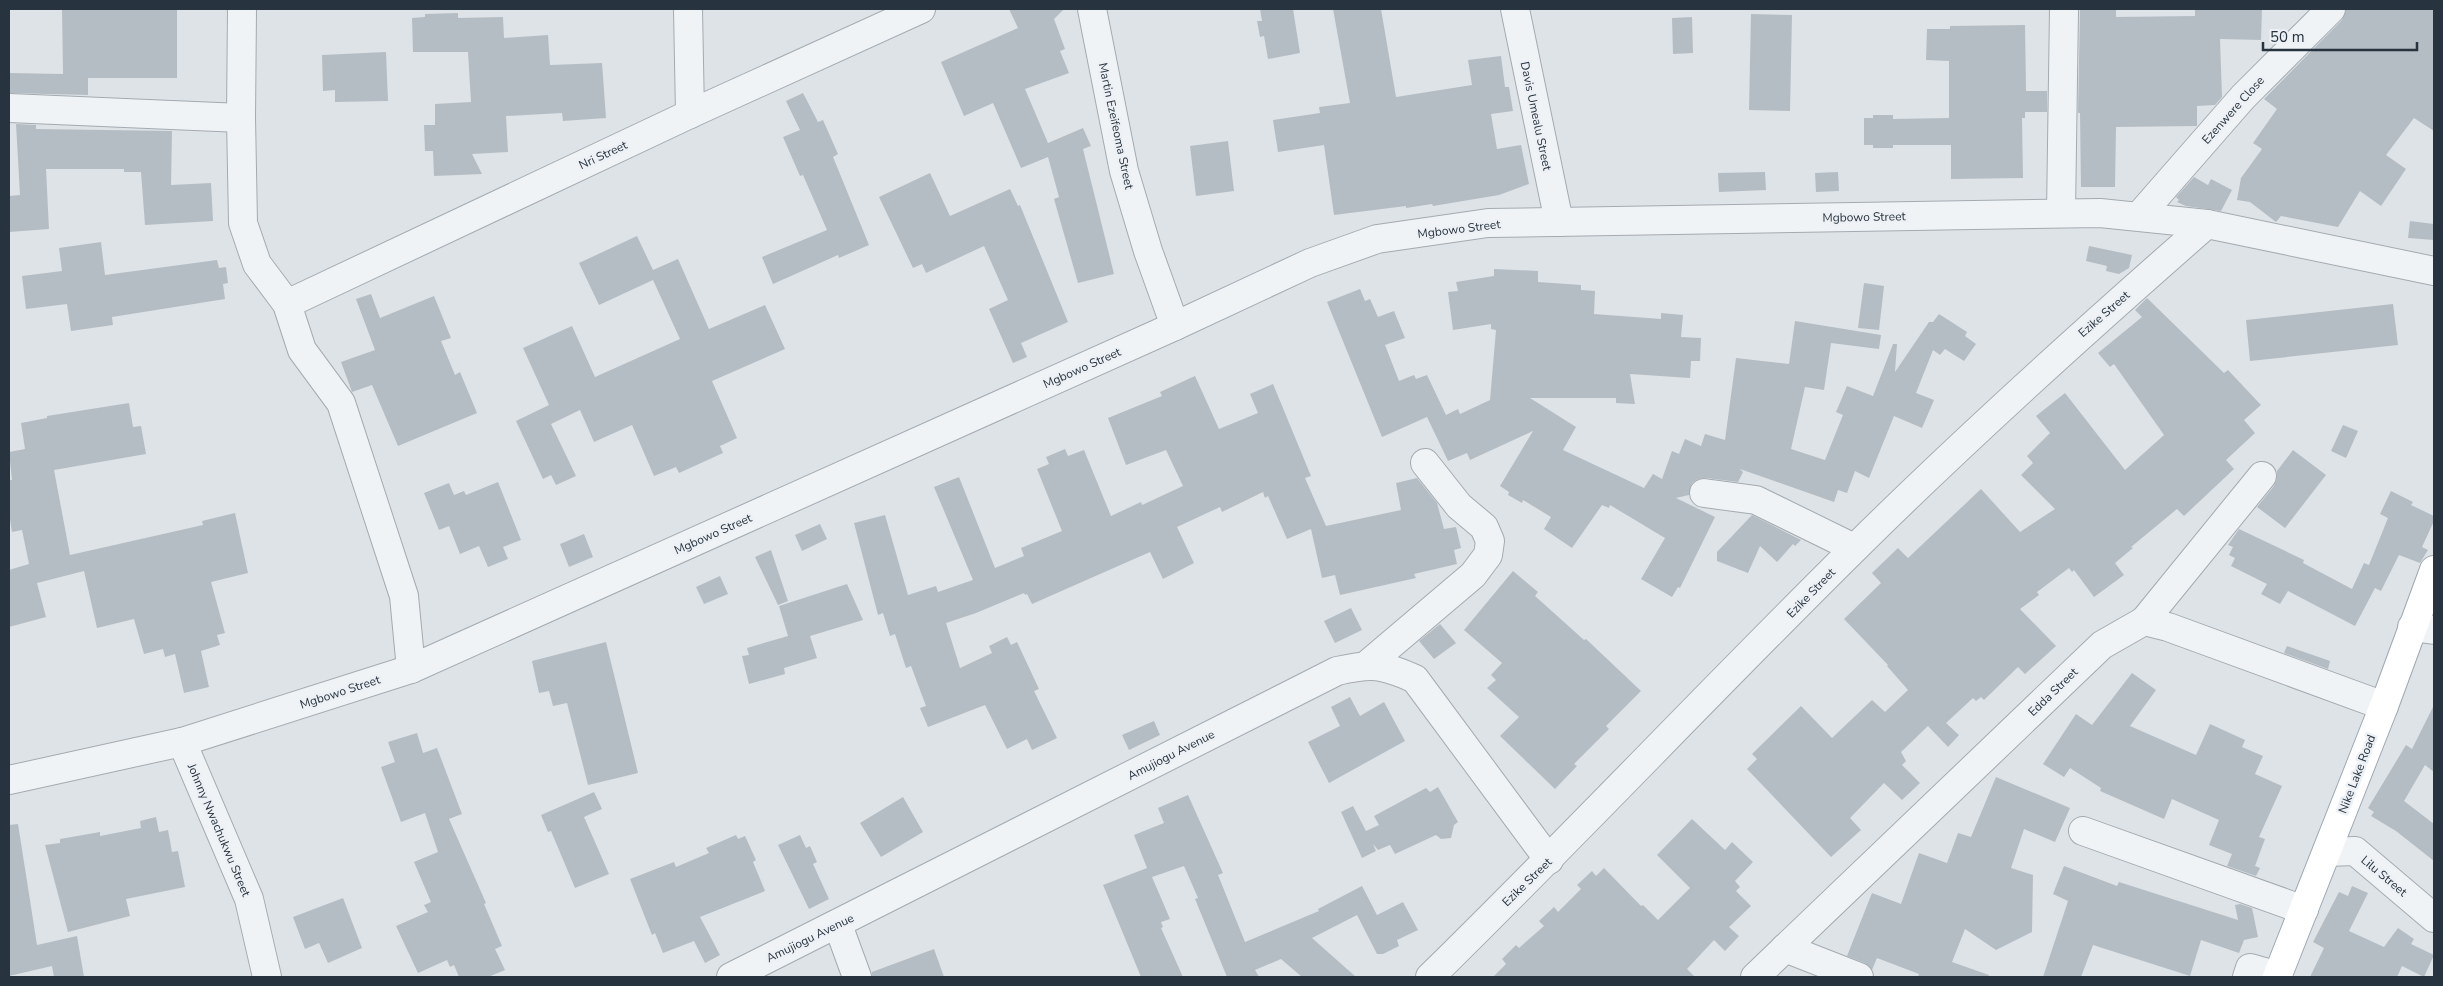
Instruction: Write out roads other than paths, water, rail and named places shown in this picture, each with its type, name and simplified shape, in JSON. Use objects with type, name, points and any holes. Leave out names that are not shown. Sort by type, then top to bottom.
[{"type":"main road","name":"Nike Lake Road","points":[[2278,976],[2384,706],[2423,629],[2434,570]]},
{"type":"street","points":[[242,9],[241,118],[243,222],[257,264],[287,304],[302,350],[341,403],[404,596],[411,669]]},
{"type":"street","points":[[688,9],[690,114]]},
{"type":"street","name":"Nri Street","points":[[287,304],[690,114],[921,9]]},
{"type":"street","name":"Martin Ezeifeoma Street","points":[[1092,9],[1124,171],[1148,251],[1175,326]]},
{"type":"street","name":"Davis Umealu Street","points":[[1515,9],[1559,222]]},
{"type":"street","points":[[2061,213],[2064,9]]},
{"type":"street","name":"Ezenwere Close","points":[[2139,216],[2243,97],[2331,9]]},
{"type":"street","points":[[9,108],[241,118]]},
{"type":"street","name":"Mgbowo Street","points":[[9,780],[182,742],[411,669],[1175,326],[1310,263],[1377,240],[1488,223],[2061,213],[2139,216],[2207,224],[2434,272]]},
{"type":"street","name":"Ezike Street","points":[[1430,977],[1549,860],[1854,548],[2038,372],[2207,224]]},
{"type":"street","points":[[1368,664],[1473,574],[1488,555],[1490,541],[1484,527],[1459,506],[1425,463]]},
{"type":"street","points":[[2262,476],[2144,621],[2168,627],[2384,706]]},
{"type":"street","points":[[1704,493],[1756,500],[1854,548]]},
{"type":"street","name":"Edda Street","points":[[1755,977],[2102,645],[2144,621]]},
{"type":"street","name":"Amujiogu Avenue","points":[[731,977],[838,925],[1337,671],[1368,664],[1393,668],[1415,679],[1549,860]]},
{"type":"street","name":"Johnny Nwachukwu Street","points":[[182,742],[249,899],[266,977]]},
{"type":"street","points":[[2083,831],[2304,910]]},
{"type":"street","name":"Lilu Street","points":[[2327,852],[2355,851],[2434,918]]},
{"type":"street","points":[[838,925],[857,977]]},
{"type":"street","points":[[1785,948],[1859,977]]},
{"type":"street","points":[[2246,977],[2250,968],[2278,976]]}]
